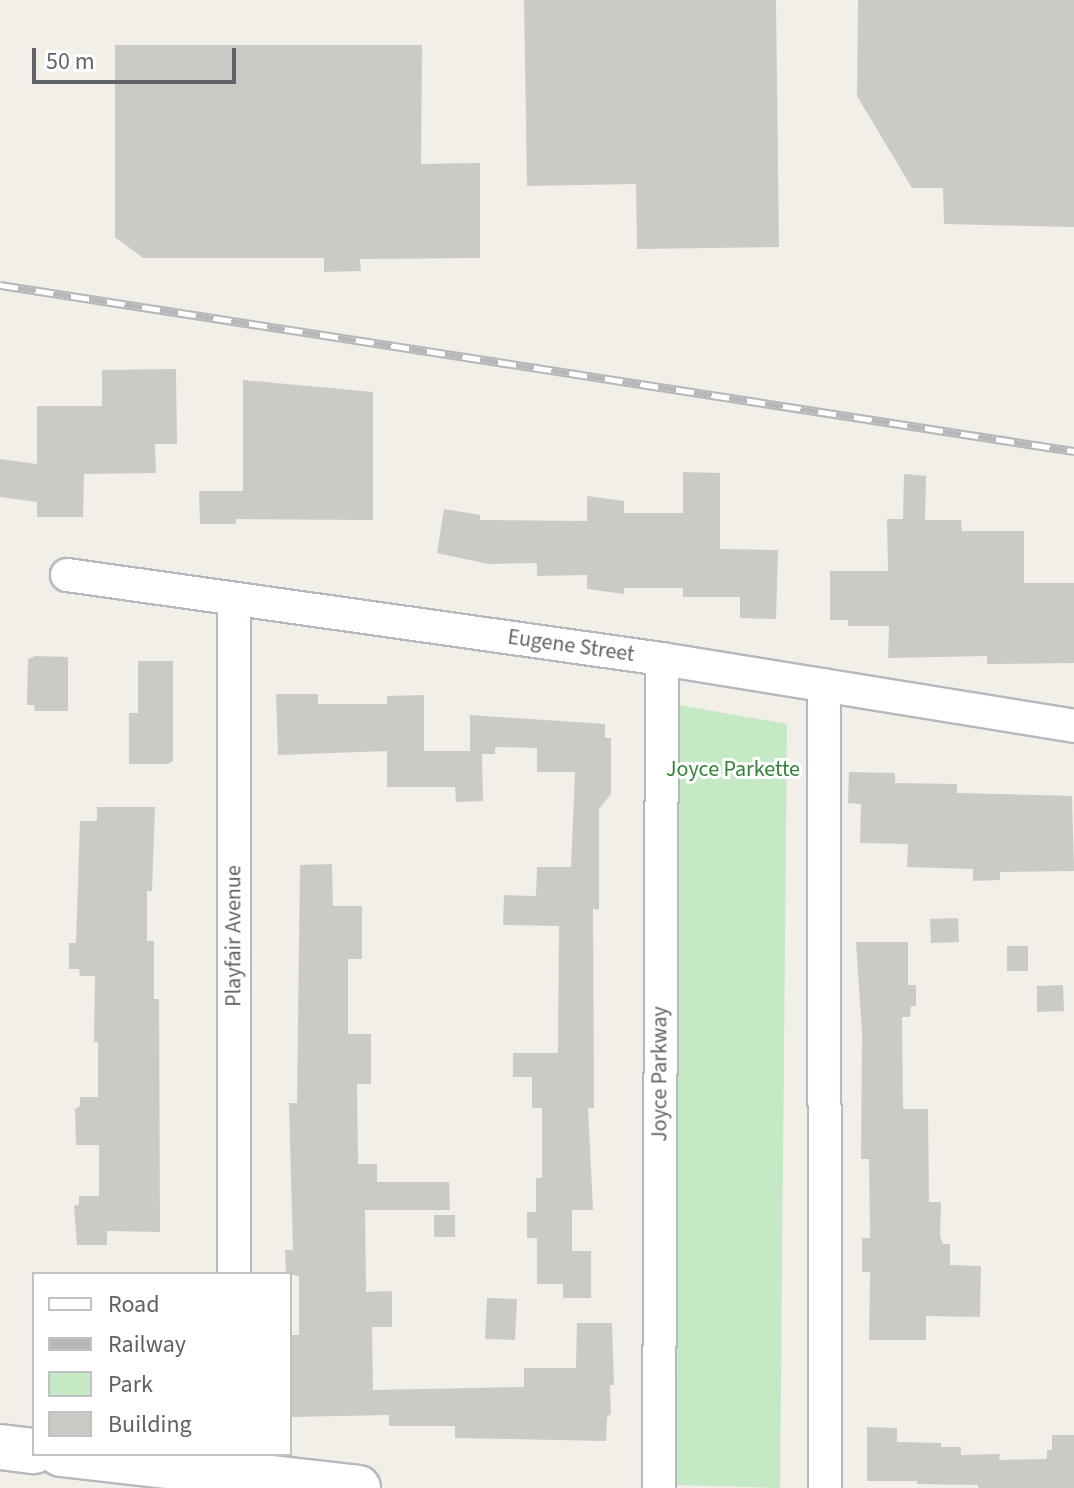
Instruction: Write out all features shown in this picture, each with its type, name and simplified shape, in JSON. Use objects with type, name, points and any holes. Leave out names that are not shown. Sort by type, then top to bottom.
[{"type":"street","name":"Eugene Street","points":[[67,575],[662,659],[1074,726]]},
{"type":"street","name":"Playfair Avenue","points":[[234,599],[234,1272]]},
{"type":"street","name":"Joyce Parkway","points":[[659,1488],[662,659]]},
{"type":"street","points":[[824,685],[825,1488]]},
{"type":"street","points":[[0,1447],[32,1451]]},
{"type":"street","points":[[80,1456],[358,1488]]},
{"type":"green space","name":"Joyce Parkette","points":[[679,705],[787,724],[780,1488],[677,1485]]},
{"type":"building","points":[[524,0],[776,0],[779,247],[637,249],[636,184],[527,186]]},
{"type":"building","points":[[858,0],[1074,0],[1074,227],[944,224],[943,188],[912,188],[857,96]]},
{"type":"building","points":[[115,45],[422,45],[421,164],[480,163],[480,258],[360,259],[361,271],[324,272],[324,258],[143,258],[115,237]]},
{"type":"building","points":[[176,369],[177,444],[155,444],[156,473],[84,474],[83,517],[37,517],[37,502],[0,497],[0,459],[37,464],[37,406],[102,406],[102,370]]},
{"type":"building","points":[[243,380],[373,392],[373,520],[236,519],[236,524],[200,524],[199,491],[243,491]]},
{"type":"building","points":[[683,472],[720,473],[720,549],[778,550],[776,619],[740,618],[740,597],[683,597],[683,588],[624,588],[624,594],[587,589],[587,575],[537,576],[537,563],[488,564],[437,553],[444,509],[480,515],[480,520],[587,521],[587,496],[624,501],[624,513],[683,513]]},
{"type":"building","points":[[904,474],[926,476],[925,520],[961,520],[962,531],[1024,531],[1024,583],[1074,583],[1074,663],[987,664],[987,656],[888,658],[889,626],[848,626],[848,620],[830,620],[830,571],[888,571],[887,519],[903,519]]},
{"type":"building","points":[[35,656],[68,657],[68,711],[35,711],[34,705],[27,705],[28,659]]},
{"type":"building","points":[[138,661],[173,661],[173,761],[168,764],[129,764],[129,713],[138,713]]},
{"type":"building","points":[[276,694],[318,694],[318,704],[387,704],[387,696],[424,695],[424,751],[470,751],[470,715],[605,724],[605,738],[611,738],[611,794],[599,809],[599,910],[593,909],[594,1108],[588,1108],[593,1210],[572,1210],[572,1251],[591,1251],[591,1298],[563,1298],[563,1284],[537,1284],[537,1238],[527,1238],[527,1212],[536,1212],[536,1178],[542,1178],[542,1108],[532,1108],[532,1077],[513,1077],[513,1053],[558,1053],[559,926],[503,925],[504,895],[536,896],[537,867],[571,867],[575,772],[537,772],[537,748],[495,747],[495,754],[482,754],[483,801],[456,802],[455,787],[387,787],[387,751],[278,755]]},
{"type":"building","points":[[849,772],[895,773],[895,783],[957,784],[957,793],[1072,796],[1074,871],[1000,872],[1000,880],[973,881],[973,869],[907,867],[908,844],[860,843],[861,804],[848,803]]},
{"type":"building","points":[[97,807],[155,807],[152,891],[147,891],[147,941],[154,941],[154,999],[159,999],[160,1232],[107,1231],[107,1245],[77,1245],[74,1206],[79,1204],[79,1196],[99,1196],[99,1145],[76,1145],[75,1109],[80,1106],[80,1097],[98,1097],[98,1042],[94,1042],[95,976],[80,976],[79,969],[69,969],[69,943],[76,943],[80,821],[97,821]]},
{"type":"building","points":[[332,864],[333,906],[362,906],[362,959],[348,959],[348,1034],[371,1034],[371,1084],[357,1084],[358,1164],[377,1164],[377,1182],[449,1182],[450,1210],[365,1210],[366,1292],[392,1291],[392,1327],[372,1327],[373,1390],[524,1387],[524,1368],[576,1368],[577,1323],[612,1323],[614,1385],[610,1385],[611,1414],[607,1417],[606,1441],[455,1438],[455,1426],[389,1426],[389,1415],[292,1417],[292,1335],[299,1335],[299,1276],[286,1272],[285,1250],[293,1250],[289,1103],[297,1103],[300,865]]},
{"type":"building","points":[[958,918],[959,942],[931,943],[930,919]]},
{"type":"building","points":[[856,942],[908,942],[908,985],[916,985],[916,1006],[911,1006],[910,1017],[902,1017],[903,1109],[928,1109],[929,1202],[941,1202],[940,1236],[943,1244],[950,1244],[950,1265],[981,1266],[980,1317],[926,1316],[926,1340],[869,1340],[870,1272],[862,1272],[862,1238],[870,1238],[869,1159],[861,1159],[862,1033]]},
{"type":"building","points":[[1007,946],[1028,946],[1028,971],[1007,971]]},
{"type":"building","points":[[1063,985],[1064,1011],[1037,1012],[1037,986]]},
{"type":"building","points":[[434,1215],[455,1215],[455,1237],[434,1237]]},
{"type":"building","points":[[487,1298],[517,1299],[515,1340],[485,1339]]},
{"type":"building","points":[[867,1427],[897,1428],[897,1442],[941,1443],[941,1447],[961,1447],[961,1455],[1000,1454],[999,1460],[1047,1459],[1047,1450],[1052,1450],[1052,1435],[1074,1435],[1074,1488],[978,1488],[978,1485],[917,1484],[917,1481],[867,1481]]},
{"type":"railway","points":[[0,285],[1074,451]]}]
